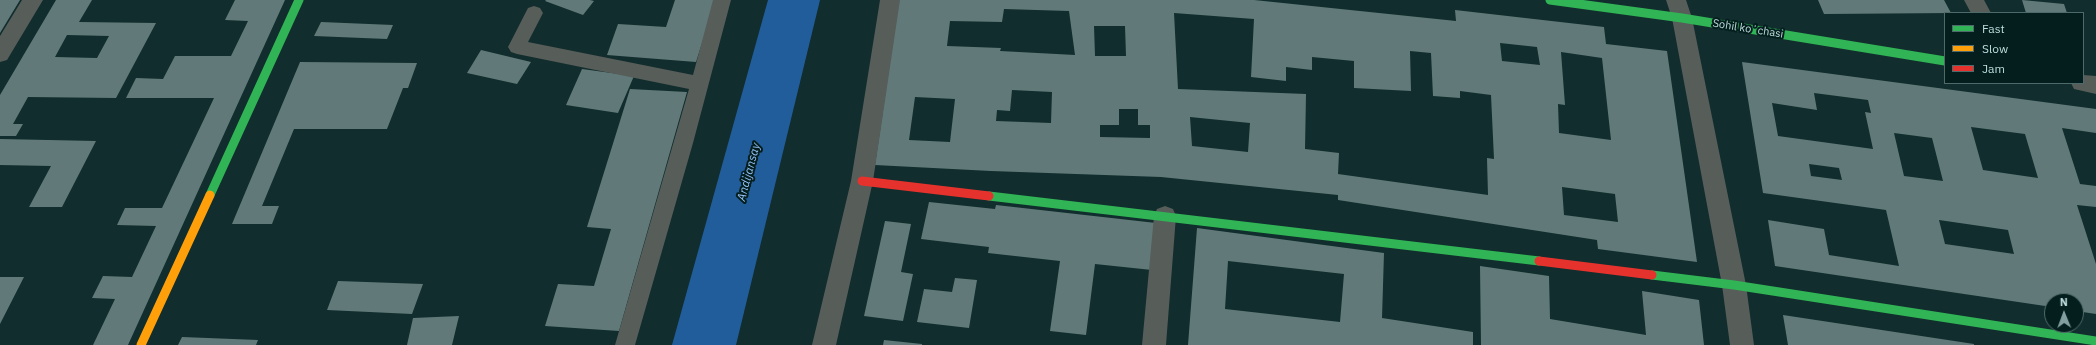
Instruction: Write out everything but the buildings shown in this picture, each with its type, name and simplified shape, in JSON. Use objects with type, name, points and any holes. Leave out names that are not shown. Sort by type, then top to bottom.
[{"type":"street","points":[[0,54],[33,0]]},
{"type":"street","points":[[140,345],[299,0]]},
{"type":"street","points":[[824,345],[862,181],[890,0]]},
{"type":"street","name":"Sohil koʻchasi","points":[[1550,0],[1679,9],[1944,61]]},
{"type":"street","points":[[1974,0],[1980,12]]},
{"type":"street","points":[[1679,9],[1734,285],[1742,345]]},
{"type":"street","points":[[2084,83],[2096,85]]},
{"type":"street","points":[[862,181],[1734,285],[2096,341]]},
{"type":"street","points":[[1154,345],[1165,216]]},
{"type":"lane","points":[[625,345],[684,143],[722,0]]},
{"type":"lane","points":[[534,13],[517,47],[699,84]]},
{"type":"waterway","name":"Andijansay","points":[[704,345],[794,0]]},
{"type":"traffic: fast","points":[[210,195],[299,0]]},
{"type":"traffic: fast","points":[[1550,0],[1682,18],[1944,61]]},
{"type":"traffic: fast","points":[[989,196],[1539,261]]},
{"type":"traffic: fast","points":[[1652,275],[1734,285],[2096,341]]},
{"type":"traffic: slow","points":[[141,345],[210,195]]},
{"type":"traffic: jam","points":[[862,181],[989,196]]},
{"type":"traffic: jam","points":[[1539,261],[1652,275]]}]
